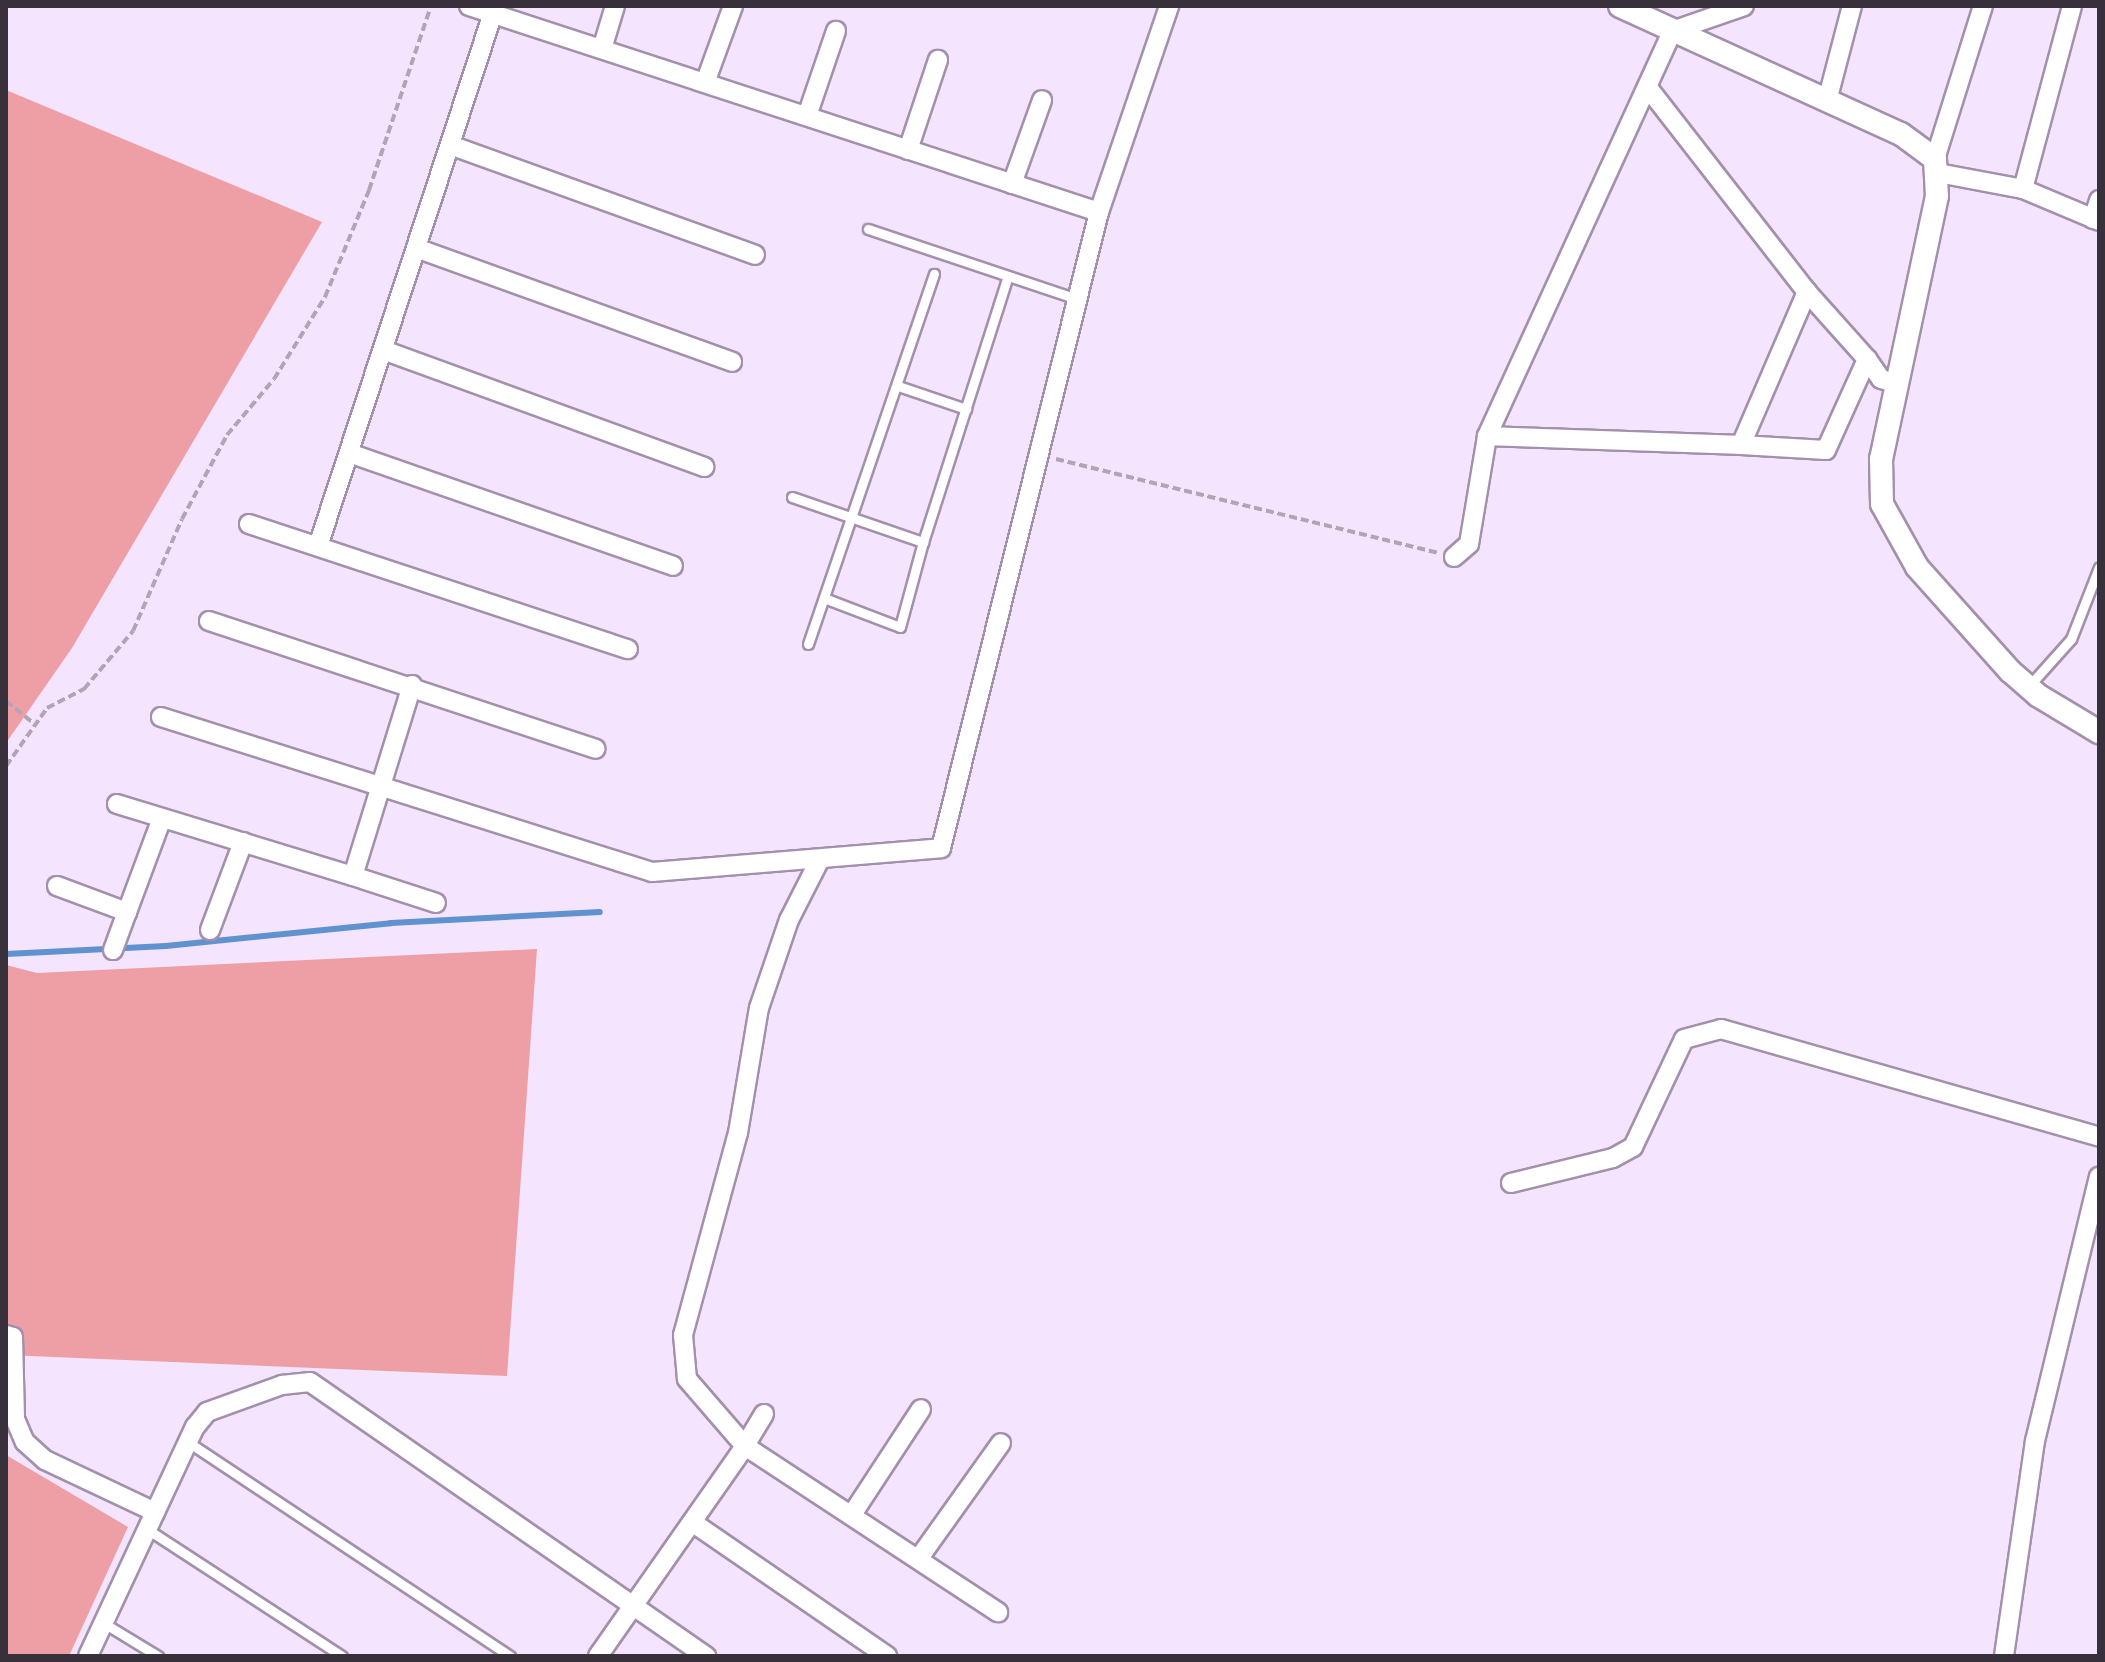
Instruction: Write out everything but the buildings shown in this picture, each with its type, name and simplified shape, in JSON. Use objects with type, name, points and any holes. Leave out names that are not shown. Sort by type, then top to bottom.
[{"type":"street","points":[[469,6],[501,12],[602,49],[1099,212]]},
{"type":"street","points":[[602,49],[615,6]]},
{"type":"street","points":[[705,83],[733,6]]},
{"type":"street","points":[[161,717],[652,872],[819,861],[941,848],[1042,456],[1099,212],[1169,6]]},
{"type":"street","points":[[1454,557],[1469,544],[1487,436],[1649,89],[1672,31],[1744,6]]},
{"type":"street","points":[[1827,101],[1852,6]]},
{"type":"street","points":[[1983,6],[1937,166],[1879,477],[1887,518],[1917,567],[2028,687],[2099,732]]},
{"type":"street","points":[[2023,189],[2072,6]]},
{"type":"street","points":[[1631,8],[1672,31],[1909,139],[1937,166],[2023,189],[2096,220],[2099,200]]},
{"type":"street","points":[[318,546],[450,145],[501,12]]},
{"type":"street","points":[[807,116],[836,31]]},
{"type":"street","points":[[908,150],[938,60]]},
{"type":"street","points":[[1649,89],[1807,292],[1881,379],[1897,384]]},
{"type":"street","points":[[1012,184],[1042,100]]},
{"type":"street","points":[[450,145],[755,255]]},
{"type":"street","points":[[416,248],[732,362]]},
{"type":"street","points":[[1741,445],[1807,292]]},
{"type":"street","points":[[383,350],[704,467]]},
{"type":"street","points":[[1487,436],[1826,450],[1867,359]]},
{"type":"street","points":[[349,453],[673,566]]},
{"type":"street","points":[[249,524],[628,649]]},
{"type":"street","points":[[209,621],[412,685],[595,749]]},
{"type":"street","points":[[353,876],[412,685]]},
{"type":"street","points":[[117,804],[436,903]]},
{"type":"street","points":[[113,950],[162,818]]},
{"type":"street","points":[[210,930],[243,842]]},
{"type":"street","points":[[819,861],[789,920],[759,1008],[738,1133],[683,1335],[687,1379],[745,1446],[853,1513],[998,1612]]},
{"type":"street","points":[[57,886],[127,912]]},
{"type":"street","points":[[1511,1183],[1613,1158],[1633,1147],[1684,1039],[1721,1029],[2099,1137]]},
{"type":"street","points":[[2004,1656],[2035,1441],[2099,1177]]},
{"type":"street","points":[[6,1335],[13,1337],[15,1419],[25,1442],[45,1460],[151,1520]]},
{"type":"street","points":[[88,1656],[188,1442],[207,1412],[282,1385],[310,1382],[706,1656]]},
{"type":"street","points":[[853,1513],[921,1409]]},
{"type":"street","points":[[598,1656],[745,1446],[764,1414]]},
{"type":"street","points":[[919,1558],[1001,1443]]},
{"type":"street","points":[[692,1522],[887,1656]]},
{"type":"lane","points":[[868,229],[1080,300]]},
{"type":"lane","points":[[808,644],[934,274]]},
{"type":"lane","points":[[824,598],[900,627],[923,542],[1008,276]]},
{"type":"lane","points":[[898,386],[966,409]]},
{"type":"lane","points":[[792,497],[923,542]]},
{"type":"lane","points":[[2028,687],[2071,639],[2099,567]]},
{"type":"lane","points":[[188,1442],[510,1656]]},
{"type":"lane","points":[[151,1520],[342,1656]]},
{"type":"lane","points":[[102,1622],[158,1656]]},
{"type":"path","points":[[6,766],[47,708],[84,689],[133,631],[182,519],[227,435],[274,379],[325,297],[369,190],[431,6]]},
{"type":"path","points":[[1042,456],[1454,557]]},
{"type":"path","points":[[6,701],[36,725]]},
{"type":"shaded area","points":[[6,90],[322,222],[72,648],[6,743]]},
{"type":"shaded area","points":[[537,949],[507,1376],[6,1355],[6,965],[37,973]]},
{"type":"shaded area","points":[[6,1455],[128,1527],[69,1656],[6,1656]]},
{"type":"waterway","points":[[6,954],[166,946],[391,923],[600,912]]}]
